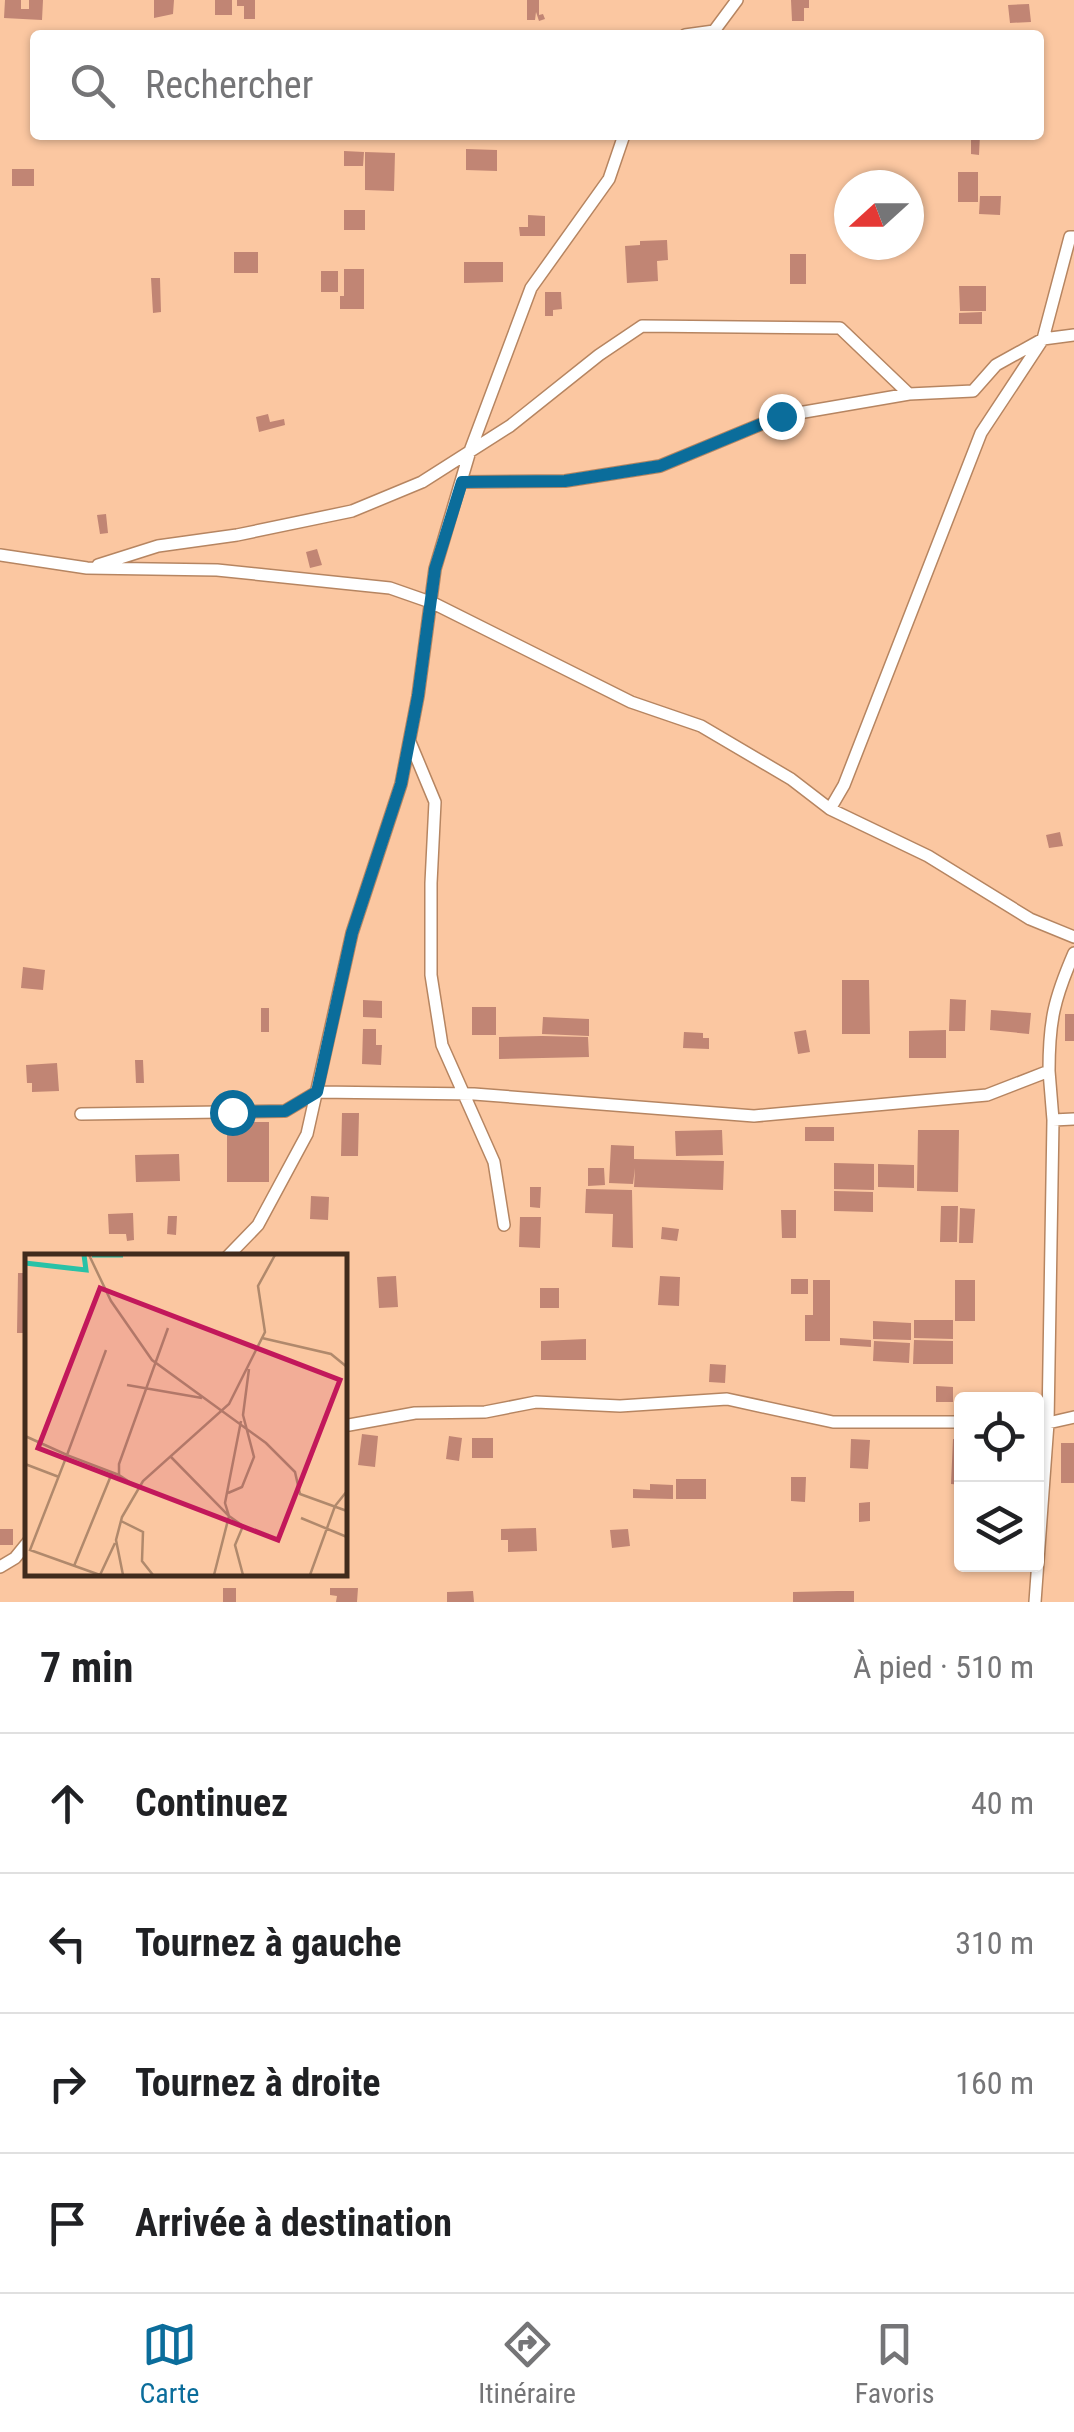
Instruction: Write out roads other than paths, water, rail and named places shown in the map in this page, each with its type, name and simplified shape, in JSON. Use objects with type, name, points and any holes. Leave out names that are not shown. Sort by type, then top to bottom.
[{"type":"street","points":[[715,30],[737,0]]},
{"type":"street","points":[[230,1254],[258,1226],[307,1134],[352,933],[401,784],[435,569],[470,450],[531,288],[609,179],[622,140]]},
{"type":"street","points":[[830,809],[844,785],[981,433],[1043,339],[1070,237],[1074,237]]},
{"type":"street","points":[[88,568],[158,546],[352,512],[422,482],[510,426],[599,354],[642,326],[840,328],[909,394]]},
{"type":"street","points":[[462,482],[565,481],[660,466],[781,416],[909,394],[973,391],[996,365],[1043,339],[1074,335]]},
{"type":"street","points":[[0,555],[88,568],[217,570],[390,588],[432,604],[631,702],[701,726],[791,779],[830,809],[928,856],[1030,919],[1074,937]]},
{"type":"street","points":[[410,741],[436,802],[430,883],[431,974],[442,1045],[494,1162],[504,1225]]},
{"type":"street","points":[[1043,1392],[1053,1120],[1049,1030],[1052,1006],[1074,953]]},
{"type":"street","points":[[81,1114],[285,1111],[317,1092],[464,1093],[754,1116],[987,1095],[1049,1072]]},
{"type":"street","points":[[1053,1120],[1074,1119]]},
{"type":"street","points":[[349,1425],[416,1412],[485,1412],[536,1402],[620,1406],[726,1399],[833,1422],[954,1422]]},
{"type":"street","points":[[1044,1423],[1074,1417]]},
{"type":"street","points":[[1035,1602],[1040,1482]]},
{"type":"street","points":[[0,1567],[25,1546]]}]
